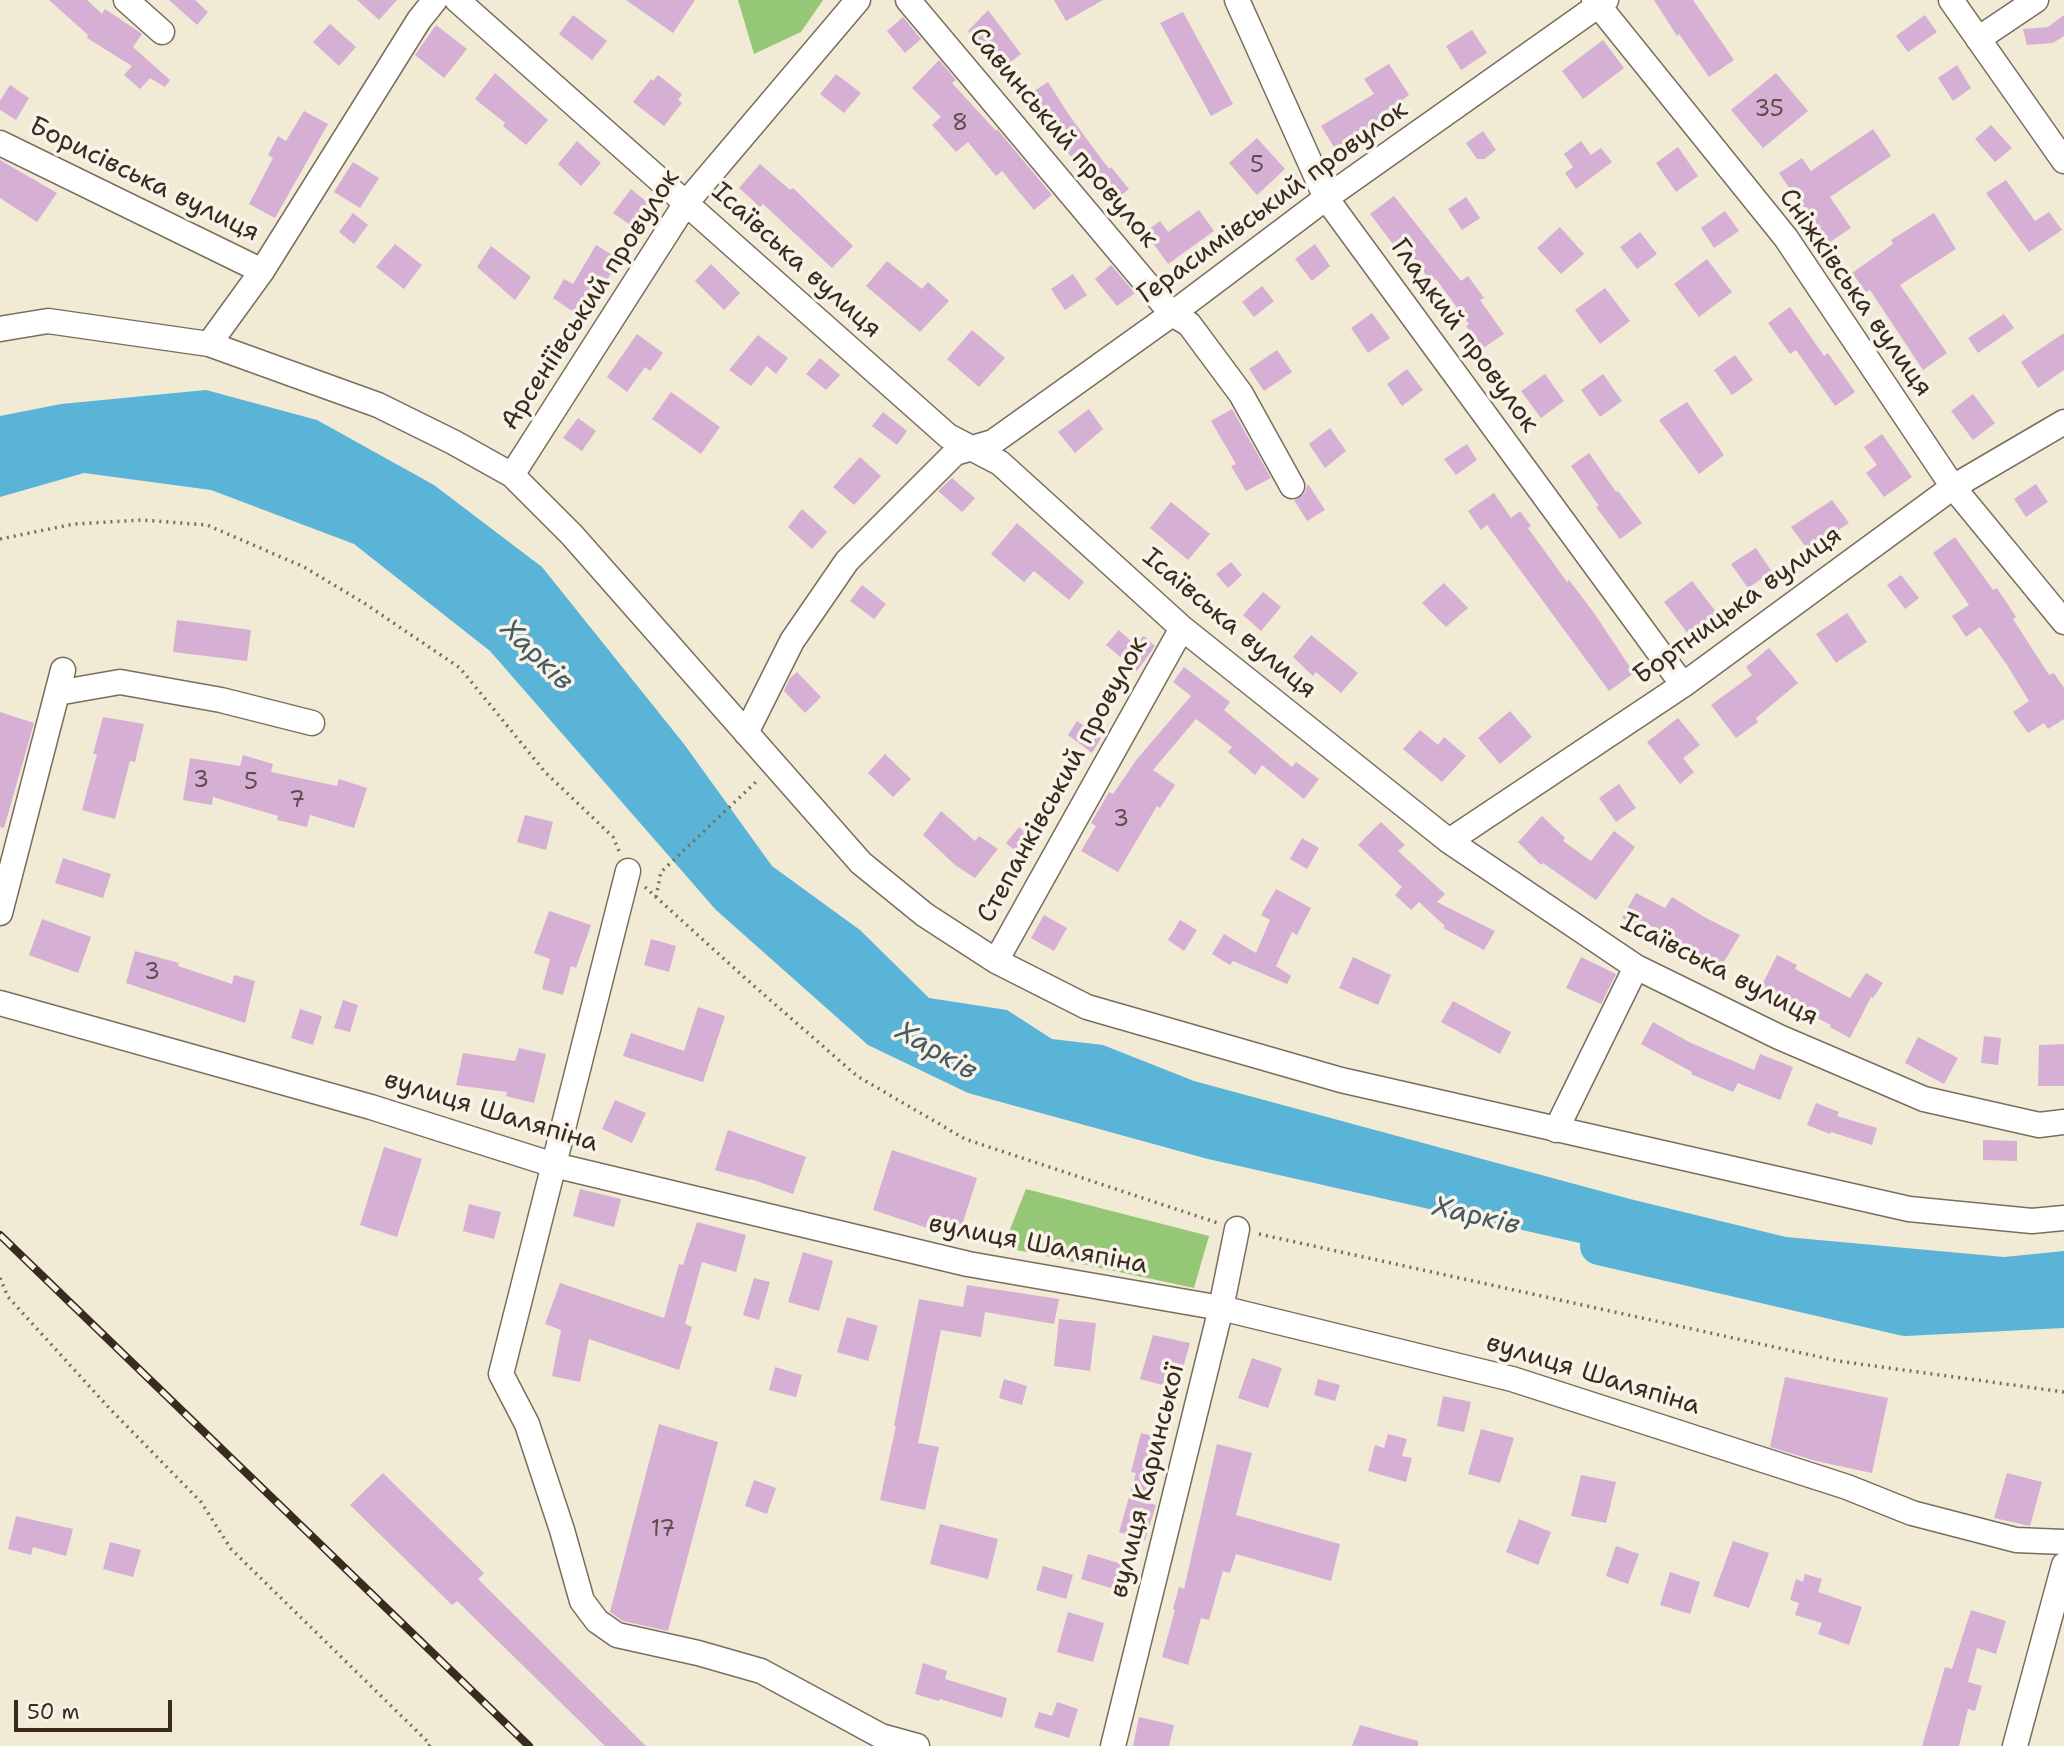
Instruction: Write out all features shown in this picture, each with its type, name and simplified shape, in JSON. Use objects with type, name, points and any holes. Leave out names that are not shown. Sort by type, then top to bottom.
[{"type":"street","points":[[126,0],[162,32]]},
{"type":"street","points":[[209,344],[262,271],[419,20],[435,0]]},
{"type":"street","name":"Ісаївська вулиця","points":[[457,0],[948,436],[1000,463],[1182,628],[1449,841],[1636,967],[1779,1037],[1924,1098],[2039,1125],[2064,1122]]},
{"type":"street","name":"Арсеніївський провулок","points":[[512,475],[686,203],[858,0]]},
{"type":"street","name":"Савинський провулок","points":[[908,0],[1172,314],[1189,324],[1241,394],[1292,486]]},
{"type":"street","name":"Гладкий провулок","points":[[1237,0],[1326,198],[1683,685]]},
{"type":"street","points":[[1951,0],[2064,161]]},
{"type":"street","points":[[1978,39],[2036,0]]},
{"type":"street","name":"Герасимівський провулок","points":[[746,733],[792,641],[847,561],[956,453],[993,442],[1599,2]]},
{"type":"street","name":"Сніжківська вулиця","points":[[1599,2],[1786,238],[1953,488],[2064,622]]},
{"type":"street","name":"Борисівська вулиця","points":[[0,142],[262,271]]},
{"type":"street","points":[[0,329],[48,321],[209,344],[378,405],[512,475],[572,535],[861,863],[925,915],[996,961],[1087,1007],[1340,1080],[1909,1209],[2032,1221],[2064,1218]]},
{"type":"street","name":"Бортницька вулиця","points":[[1449,841],[1683,685],[1953,488],[2064,422]]},
{"type":"street","name":"Степанківський провулок","points":[[996,961],[1182,628]]},
{"type":"street","points":[[0,914],[60,681],[120,682],[221,700],[312,723]]},
{"type":"street","points":[[628,871],[501,1374],[527,1424],[582,1601],[597,1621],[617,1635],[698,1653],[761,1671],[881,1736],[918,1746]]},
{"type":"street","points":[[1556,1130],[1636,967]]},
{"type":"street","name":"вулиця Шаляпіна","points":[[0,1003],[372,1107],[554,1165],[968,1264],[1221,1308],[1512,1379],[1847,1488],[1912,1513],[2016,1540],[2064,1542]]},
{"type":"street","name":"вулиця Каринської","points":[[1113,1746],[1221,1308],[1237,1230]]},
{"type":"street","points":[[2015,1746],[2064,1565]]},
{"type":"path","points":[[0,539],[74,524],[142,520],[207,525],[304,567],[363,603],[460,668],[545,772],[613,837],[628,871],[745,978],[858,1076],[965,1139],[1237,1230],[1839,1361],[2064,1392]]},
{"type":"path","points":[[656,897],[661,872],[744,791]]},
{"type":"path","points":[[0,1278],[8,1297],[110,1409],[201,1502],[231,1549],[430,1744],[429,1746]]},
{"type":"green space","points":[[738,0],[823,0],[801,32],[754,54]]},
{"type":"green space","points":[[1026,1189],[1209,1236],[1194,1288],[1003,1247]]},
{"type":"water","points":[[206,390],[317,420],[434,485],[542,567],[684,744],[772,866],[860,930],[929,998],[1007,1010],[1052,1039],[1103,1045],[1194,1081],[1630,1199],[1786,1237],[2004,1257],[2064,1251],[2064,1306],[1937,1314],[1584,1244],[1208,1159],[968,1093],[868,1045],[716,910],[490,651],[354,544],[211,490],[84,473],[0,497],[0,416],[61,404]]},
{"type":"building","points":[[49,0],[87,0],[102,14],[105,9],[142,34],[133,47],[170,80],[165,87],[150,78],[140,89],[124,75],[132,66],[87,38],[88,35]]},
{"type":"building","points":[[169,0],[195,0],[208,12],[197,25]]},
{"type":"building","points":[[357,0],[397,0],[379,20]]},
{"type":"building","points":[[626,0],[695,0],[673,33]]},
{"type":"building","points":[[1054,0],[1103,0],[1066,21]]},
{"type":"building","points":[[1654,0],[1693,0],[1734,60],[1709,77],[1679,34],[1677,36]]},
{"type":"building","points":[[988,10],[1021,54],[999,71],[968,31]]},
{"type":"building","points":[[1183,12],[1233,104],[1211,116],[1160,23]]},
{"type":"building","points":[[573,15],[607,41],[592,60],[559,34]]},
{"type":"building","points":[[1925,15],[1937,32],[1908,52],[1896,36]]},
{"type":"building","points":[[2064,15],[2064,36],[2053,43],[2027,45],[2023,29],[2048,27]]},
{"type":"building","points":[[903,17],[921,39],[905,53],[887,31]]},
{"type":"building","points":[[330,24],[356,47],[339,66],[313,42]]},
{"type":"building","points":[[436,25],[467,49],[444,78],[415,55]]},
{"type":"building","points":[[1472,30],[1487,53],[1461,70],[1446,46]]},
{"type":"building","points":[[1603,40],[1624,68],[1583,99],[1562,71]]},
{"type":"building","points":[[939,60],[956,80],[952,83],[996,131],[997,129],[1052,195],[1034,210],[1002,171],[996,176],[968,142],[956,152],[932,125],[941,117],[912,88]]},
{"type":"building","points":[[1389,64],[1409,95],[1401,101],[1403,104],[1368,126],[1372,131],[1337,152],[1321,126],[1374,94],[1364,79]]},
{"type":"building","points":[[1957,65],[1971,88],[1953,101],[1938,78]]},
{"type":"building","points":[[495,73],[548,120],[526,145],[503,126],[505,123],[475,99]]},
{"type":"building","points":[[1776,73],[1808,111],[1763,148],[1731,110]]},
{"type":"building","points":[[836,74],[861,93],[844,113],[820,94]]},
{"type":"building","points":[[658,75],[682,94],[678,100],[682,103],[664,126],[633,102],[651,79],[653,81]]},
{"type":"building","points":[[1048,82],[1109,169],[1111,167],[1129,189],[1114,201],[1085,164],[1079,169],[1029,94]]},
{"type":"building","points":[[10,85],[29,98],[16,120],[0,110],[0,101]]},
{"type":"building","points":[[304,111],[328,124],[275,218],[249,204],[273,158],[268,155],[278,136],[286,141]]},
{"type":"building","points":[[1991,125],[2012,148],[1995,162],[1975,139]]},
{"type":"building","points":[[1873,129],[1891,156],[1830,197],[1851,228],[1827,244],[1779,173],[1802,158],[1811,171]]},
{"type":"building","points":[[1483,131],[1496,150],[1484,159],[1477,159],[1466,143]]},
{"type":"building","points":[[1257,138],[1285,169],[1257,195],[1229,163]]},
{"type":"building","points":[[577,141],[601,163],[581,186],[558,164]]},
{"type":"building","points":[[1581,141],[1591,155],[1601,148],[1612,162],[1576,189],[1565,173],[1573,167],[1564,154]]},
{"type":"building","points":[[1678,147],[1698,176],[1676,192],[1656,163]]},
{"type":"building","points":[[0,160],[57,193],[37,222],[0,198]]},
{"type":"building","points":[[353,162],[379,178],[360,208],[334,192]]},
{"type":"building","points":[[760,164],[790,190],[793,188],[853,246],[832,268],[763,204],[760,207],[739,188]]},
{"type":"building","points":[[2006,180],[2035,221],[2049,212],[2062,230],[2029,252],[1986,193]]},
{"type":"building","points":[[631,189],[653,207],[636,229],[613,213]]},
{"type":"building","points":[[1394,196],[1461,281],[1468,276],[1484,298],[1480,300],[1504,334],[1482,349],[1466,326],[1469,324],[1436,279],[1431,282],[1403,243],[1396,248],[1370,214]]},
{"type":"building","points":[[1466,197],[1480,218],[1462,230],[1448,209]]},
{"type":"building","points":[[1199,210],[1214,231],[1168,264],[1145,232],[1160,221],[1168,232]]},
{"type":"building","points":[[1725,211],[1739,231],[1714,248],[1701,228]]},
{"type":"building","points":[[353,213],[368,225],[354,244],[339,232]]},
{"type":"building","points":[[1934,213],[1956,249],[1900,285],[1947,353],[1923,370],[1870,290],[1866,292],[1852,273],[1893,244],[1891,240]]},
{"type":"building","points":[[1560,227],[1584,254],[1561,274],[1537,248]]},
{"type":"building","points":[[1640,232],[1657,254],[1637,269],[1620,247]]},
{"type":"building","points":[[395,244],[422,265],[404,289],[376,267]]},
{"type":"building","points":[[1315,244],[1330,266],[1312,281],[1295,259]]},
{"type":"building","points":[[596,245],[619,259],[585,320],[553,298],[564,279],[573,284]]},
{"type":"building","points":[[491,246],[531,277],[515,300],[477,267]]},
{"type":"building","points":[[1707,259],[1732,292],[1699,317],[1674,284]]},
{"type":"building","points":[[887,261],[922,289],[928,282],[949,301],[920,332],[866,286]]},
{"type":"building","points":[[711,264],[740,293],[724,310],[695,281]]},
{"type":"building","points":[[1111,265],[1135,293],[1117,306],[1095,279]]},
{"type":"building","points":[[1073,274],[1087,295],[1065,310],[1051,289]]},
{"type":"building","points":[[1262,286],[1274,301],[1254,317],[1242,302]]},
{"type":"building","points":[[1605,288],[1630,321],[1600,344],[1575,310]]},
{"type":"building","points":[[1790,307],[1824,356],[1828,353],[1855,392],[1835,406],[1796,350],[1790,354],[1768,323]]},
{"type":"building","points":[[1372,313],[1390,338],[1368,353],[1351,328]]},
{"type":"building","points":[[2004,314],[2014,328],[1978,353],[1968,338]]},
{"type":"building","points":[[972,330],[1005,358],[979,387],[947,359]]},
{"type":"building","points":[[2064,333],[2064,370],[2038,388],[2021,362]]},
{"type":"building","points":[[637,334],[663,353],[650,371],[645,367],[627,392],[607,377]]},
{"type":"building","points":[[758,335],[788,358],[776,374],[767,366],[751,386],[729,370]]},
{"type":"building","points":[[1277,350],[1292,372],[1264,391],[1249,369]]},
{"type":"building","points":[[1735,355],[1753,380],[1732,395],[1714,370]]},
{"type":"building","points":[[820,358],[840,375],[826,390],[806,374]]},
{"type":"building","points":[[1407,369],[1423,390],[1402,406],[1387,384]]},
{"type":"building","points":[[1545,374],[1564,401],[1541,418],[1521,391]]},
{"type":"building","points":[[1603,374],[1622,401],[1600,417],[1581,390]]},
{"type":"building","points":[[671,392],[720,427],[701,454],[652,419]]},
{"type":"building","points":[[1973,394],[1995,423],[1973,440],[1951,411]]},
{"type":"building","points":[[1687,402],[1724,455],[1699,474],[1659,420]]},
{"type":"building","points":[[1089,409],[1103,429],[1075,453],[1058,432]]},
{"type":"building","points":[[1232,409],[1271,478],[1246,491],[1231,466],[1236,464],[1211,421]]},
{"type":"building","points":[[883,412],[907,431],[897,445],[872,426]]},
{"type":"building","points":[[578,418],[596,431],[582,451],[563,438]]},
{"type":"building","points":[[1330,428],[1346,451],[1325,468],[1309,444]]},
{"type":"building","points":[[1882,434],[1912,477],[1884,497],[1866,473],[1877,465],[1864,447]]},
{"type":"building","points":[[1467,444],[1477,460],[1456,475],[1444,459]]},
{"type":"building","points":[[1589,453],[1642,523],[1620,539],[1571,466]]},
{"type":"building","points":[[860,457],[881,476],[854,505],[833,487]]},
{"type":"building","points":[[952,478],[975,498],[962,512],[938,491]]},
{"type":"building","points":[[1308,484],[1325,510],[1307,521],[1294,500],[1304,494]]},
{"type":"building","points":[[2036,484],[2048,502],[2026,517],[2014,499]]},
{"type":"building","points":[[1494,493],[1511,518],[1520,511],[1531,526],[1528,528],[1567,582],[1569,580],[1594,613],[1634,673],[1609,691],[1487,525],[1481,530],[1468,511]]},
{"type":"building","points":[[1832,500],[1849,523],[1808,550],[1791,527]]},
{"type":"building","points":[[1171,502],[1210,534],[1188,560],[1150,528]]},
{"type":"building","points":[[802,509],[827,532],[812,549],[788,527]]},
{"type":"building","points":[[1017,523],[1084,582],[1069,600],[1034,571],[1024,582],[991,554]]},
{"type":"building","points":[[1955,537],[1993,590],[1997,588],[2016,617],[2013,619],[2049,675],[2054,673],[2064,688],[2064,719],[2048,729],[2044,723],[2028,733],[2013,712],[2029,701],[2007,665],[1980,627],[1966,637],[1952,616],[1969,605],[1933,553]]},
{"type":"building","points":[[1756,548],[1772,572],[1748,588],[1731,564]]},
{"type":"building","points":[[1231,562],[1242,575],[1228,588],[1216,574]]},
{"type":"building","points":[[1901,575],[1919,598],[1905,609],[1887,585]]},
{"type":"building","points":[[1692,581],[1717,613],[1689,635],[1664,602]]},
{"type":"building","points":[[1444,583],[1468,608],[1446,627],[1422,603]]},
{"type":"building","points":[[862,585],[886,604],[874,619],[850,601]]},
{"type":"building","points":[[1263,592],[1281,607],[1261,631],[1243,615]]},
{"type":"building","points":[[1847,613],[1867,642],[1836,663],[1816,634]]},
{"type":"building","points":[[177,620],[251,630],[247,661],[173,652]]},
{"type":"building","points":[[1119,630],[1134,644],[1144,636],[1155,646],[1137,671],[1106,645]]},
{"type":"building","points":[[1311,635],[1358,673],[1341,693],[1316,672],[1313,676],[1293,657]]},
{"type":"building","points":[[1769,648],[1798,683],[1756,718],[1758,722],[1736,738],[1711,705],[1752,675],[1746,667]]},
{"type":"building","points":[[1184,667],[1230,702],[1224,710],[1292,767],[1296,762],[1319,779],[1304,799],[1262,765],[1255,775],[1228,752],[1232,747],[1196,719],[1153,770],[1175,785],[1160,808],[1157,806],[1118,872],[1081,851],[1096,826],[1091,823],[1109,792],[1113,794],[1137,759],[1191,696],[1173,682]]},
{"type":"building","points":[[797,672],[821,697],[805,713],[784,691],[790,678]]},
{"type":"building","points":[[1510,711],[1532,737],[1500,764],[1478,738]]},
{"type":"building","points":[[0,712],[34,723],[4,828],[0,827]]},
{"type":"building","points":[[103,717],[144,724],[135,762],[130,761],[115,819],[82,810],[97,754],[93,754]]},
{"type":"building","points":[[1678,718],[1700,745],[1683,758],[1694,772],[1680,784],[1647,742]]},
{"type":"building","points":[[1077,721],[1101,738],[1092,753],[1068,735]]},
{"type":"building","points":[[1420,730],[1438,745],[1444,737],[1466,756],[1442,782],[1403,749]]},
{"type":"building","points":[[885,754],[911,779],[893,797],[868,773]]},
{"type":"building","points":[[243,755],[273,764],[271,772],[337,786],[339,779],[367,788],[354,828],[310,815],[307,827],[277,820],[278,816],[213,797],[212,805],[183,800],[190,758],[240,766]]},
{"type":"building","points":[[1619,784],[1636,808],[1616,822],[1599,798]]},
{"type":"building","points":[[941,811],[975,841],[979,836],[998,849],[975,878],[955,865],[923,835]]},
{"type":"building","points":[[525,815],[553,822],[546,850],[517,842]]},
{"type":"building","points":[[1542,816],[1565,838],[1563,841],[1591,861],[1614,831],[1635,847],[1596,900],[1543,863],[1541,865],[1518,842]]},
{"type":"building","points":[[1381,822],[1405,845],[1398,851],[1445,894],[1437,902],[1495,931],[1484,950],[1443,928],[1445,926],[1419,902],[1411,910],[1395,895],[1402,887],[1358,845]]},
{"type":"building","points":[[1019,827],[1036,842],[1023,857],[1006,843]]},
{"type":"building","points":[[1302,838],[1319,848],[1307,869],[1290,859]]},
{"type":"building","points":[[63,858],[111,874],[103,898],[55,883]]},
{"type":"building","points":[[1276,889],[1311,908],[1297,935],[1292,932],[1276,966],[1291,976],[1287,984],[1233,961],[1230,965],[1212,954],[1224,934],[1256,953],[1270,920],[1261,915]]},
{"type":"building","points":[[1636,893],[1665,908],[1672,897],[1740,935],[1722,965],[1677,943],[1648,924],[1645,930],[1622,918]]},
{"type":"building","points":[[549,911],[591,925],[576,968],[571,966],[563,995],[542,989],[550,959],[534,953]]},
{"type":"building","points":[[1044,915],[1067,928],[1054,951],[1031,938]]},
{"type":"building","points":[[42,919],[91,937],[78,973],[29,955]]},
{"type":"building","points":[[1180,920],[1197,930],[1184,951],[1168,940]]},
{"type":"building","points":[[651,939],[676,946],[669,972],[644,965]]},
{"type":"building","points":[[135,951],[179,963],[178,966],[232,984],[234,975],[255,981],[245,1023],[126,983]]},
{"type":"building","points":[[1777,955],[1797,965],[1795,969],[1850,998],[1866,973],[1883,983],[1873,998],[1871,997],[1850,1038],[1830,1027],[1831,1025],[1760,989]]},
{"type":"building","points":[[1353,957],[1391,975],[1378,1005],[1339,988]]},
{"type":"building","points":[[1581,957],[1616,974],[1601,1004],[1566,988]]},
{"type":"building","points":[[343,1000],[358,1005],[350,1032],[334,1028]]},
{"type":"building","points":[[1453,1001],[1511,1032],[1500,1054],[1441,1022]]},
{"type":"building","points":[[698,1007],[725,1016],[703,1082],[623,1056],[631,1033],[684,1051]]},
{"type":"building","points":[[300,1009],[322,1016],[313,1045],[291,1038]]},
{"type":"building","points":[[1653,1022],[1691,1043],[1754,1070],[1760,1054],[1793,1067],[1780,1100],[1738,1083],[1733,1092],[1691,1074],[1692,1072],[1641,1044]]},
{"type":"building","points":[[1984,1036],[2001,1038],[1998,1065],[1981,1063]]},
{"type":"building","points":[[1918,1037],[1958,1058],[1944,1084],[1905,1063]]},
{"type":"building","points":[[2064,1044],[2064,1086],[2038,1086],[2039,1045]]},
{"type":"building","points":[[519,1048],[546,1054],[534,1103],[506,1096],[507,1092],[456,1085],[463,1053],[515,1061]]},
{"type":"building","points":[[615,1100],[646,1113],[632,1143],[602,1129]]},
{"type":"building","points":[[1816,1103],[1839,1112],[1837,1116],[1877,1128],[1872,1145],[1807,1125]]},
{"type":"building","points":[[728,1130],[806,1157],[793,1194],[715,1170]]},
{"type":"building","points":[[1983,1140],[2017,1141],[2017,1161],[1983,1160]]},
{"type":"building","points":[[384,1147],[422,1159],[397,1237],[360,1225]]},
{"type":"building","points":[[892,1150],[977,1178],[958,1238],[873,1210]]},
{"type":"building","points":[[580,1189],[621,1199],[614,1227],[573,1216]]},
{"type":"building","points":[[469,1204],[501,1212],[494,1239],[463,1231]]},
{"type":"building","points":[[697,1222],[746,1235],[736,1272],[702,1262],[685,1324],[692,1327],[679,1370],[589,1339],[580,1382],[552,1376],[561,1330],[545,1324],[560,1283],[664,1318],[679,1264],[683,1265]]},
{"type":"building","points":[[803,1252],[833,1261],[819,1311],[788,1302]]},
{"type":"building","points":[[754,1278],[770,1282],[759,1320],[743,1315]]},
{"type":"building","points":[[967,1285],[1059,1299],[1054,1324],[985,1312],[981,1337],[941,1330],[918,1443],[939,1447],[925,1510],[880,1500],[919,1299],[963,1307]]},
{"type":"building","points":[[847,1317],[878,1326],[868,1361],[837,1352]]},
{"type":"building","points":[[1059,1319],[1096,1323],[1090,1371],[1054,1366]]},
{"type":"building","points":[[1153,1335],[1190,1343],[1177,1389],[1140,1379]]},
{"type":"building","points":[[1252,1358],[1282,1368],[1268,1408],[1238,1398]]},
{"type":"building","points":[[775,1367],[802,1375],[796,1397],[769,1390]]},
{"type":"building","points":[[1785,1377],[1888,1398],[1872,1473],[1816,1461],[1770,1447]]},
{"type":"building","points":[[1004,1379],[1027,1386],[1022,1405],[999,1398]]},
{"type":"building","points":[[1318,1379],[1340,1385],[1335,1401],[1314,1395]]},
{"type":"building","points":[[1443,1396],[1471,1402],[1464,1432],[1437,1426]]},
{"type":"building","points":[[659,1424],[718,1442],[668,1631],[623,1621],[610,1612]]},
{"type":"building","points":[[1481,1429],[1514,1438],[1500,1483],[1468,1474]]},
{"type":"building","points":[[1141,1433],[1164,1439],[1149,1503],[1156,1505],[1145,1540],[1119,1532],[1136,1473],[1131,1472]]},
{"type":"building","points":[[1388,1434],[1407,1439],[1402,1456],[1412,1458],[1406,1482],[1368,1471],[1375,1445],[1384,1448]]},
{"type":"building","points":[[1217,1444],[1252,1453],[1236,1515],[1340,1544],[1331,1581],[1236,1554],[1230,1573],[1223,1571],[1209,1620],[1201,1618],[1188,1665],[1162,1657],[1179,1587],[1184,1589]]},
{"type":"building","points":[[383,1473],[484,1573],[478,1579],[646,1746],[605,1746],[457,1601],[452,1605],[350,1505]]},
{"type":"building","points":[[2007,1473],[2042,1482],[2030,1526],[1994,1518]]},
{"type":"building","points":[[1581,1475],[1616,1482],[1606,1523],[1571,1516]]},
{"type":"building","points":[[754,1480],[776,1488],[767,1514],[745,1506]]},
{"type":"building","points":[[16,1516],[73,1529],[66,1556],[33,1547],[31,1555],[8,1549]]},
{"type":"building","points":[[1519,1519],[1551,1532],[1538,1565],[1506,1552]]},
{"type":"building","points":[[940,1524],[998,1539],[988,1579],[930,1564]]},
{"type":"building","points":[[1733,1541],[1769,1553],[1749,1608],[1713,1596]]},
{"type":"building","points":[[110,1542],[141,1550],[133,1577],[103,1569]]},
{"type":"building","points":[[1616,1546],[1639,1554],[1628,1584],[1606,1576]]},
{"type":"building","points":[[1088,1554],[1122,1564],[1114,1589],[1081,1579]]},
{"type":"building","points":[[1043,1566],[1073,1575],[1066,1599],[1036,1590]]},
{"type":"building","points":[[1670,1572],[1700,1582],[1690,1614],[1660,1605]]},
{"type":"building","points":[[1805,1574],[1822,1579],[1818,1592],[1862,1607],[1849,1645],[1818,1634],[1822,1623],[1795,1615],[1799,1603],[1790,1600],[1796,1579],[1803,1582]]},
{"type":"building","points":[[1971,1610],[2006,1621],[1996,1654],[1977,1648],[1968,1682],[1982,1686],[1975,1711],[1968,1709],[1959,1746],[1922,1746],[1945,1667],[1952,1669]]},
{"type":"building","points":[[1068,1612],[1104,1623],[1093,1662],[1057,1652]]},
{"type":"building","points":[[923,1663],[947,1671],[945,1679],[1007,1698],[1002,1718],[915,1694]]},
{"type":"building","points":[[1057,1702],[1078,1709],[1069,1738],[1034,1727],[1039,1712],[1052,1716]]},
{"type":"building","points":[[1139,1717],[1174,1725],[1169,1746],[1133,1746]]},
{"type":"building","points":[[1360,1725],[1418,1741],[1418,1746],[1352,1746]]},
{"type":"waterway","name":"Харків","points":[[1599,1246],[1905,1317],[2064,1309]]},
{"type":"railway","points":[[0,1235],[529,1746]]}]
